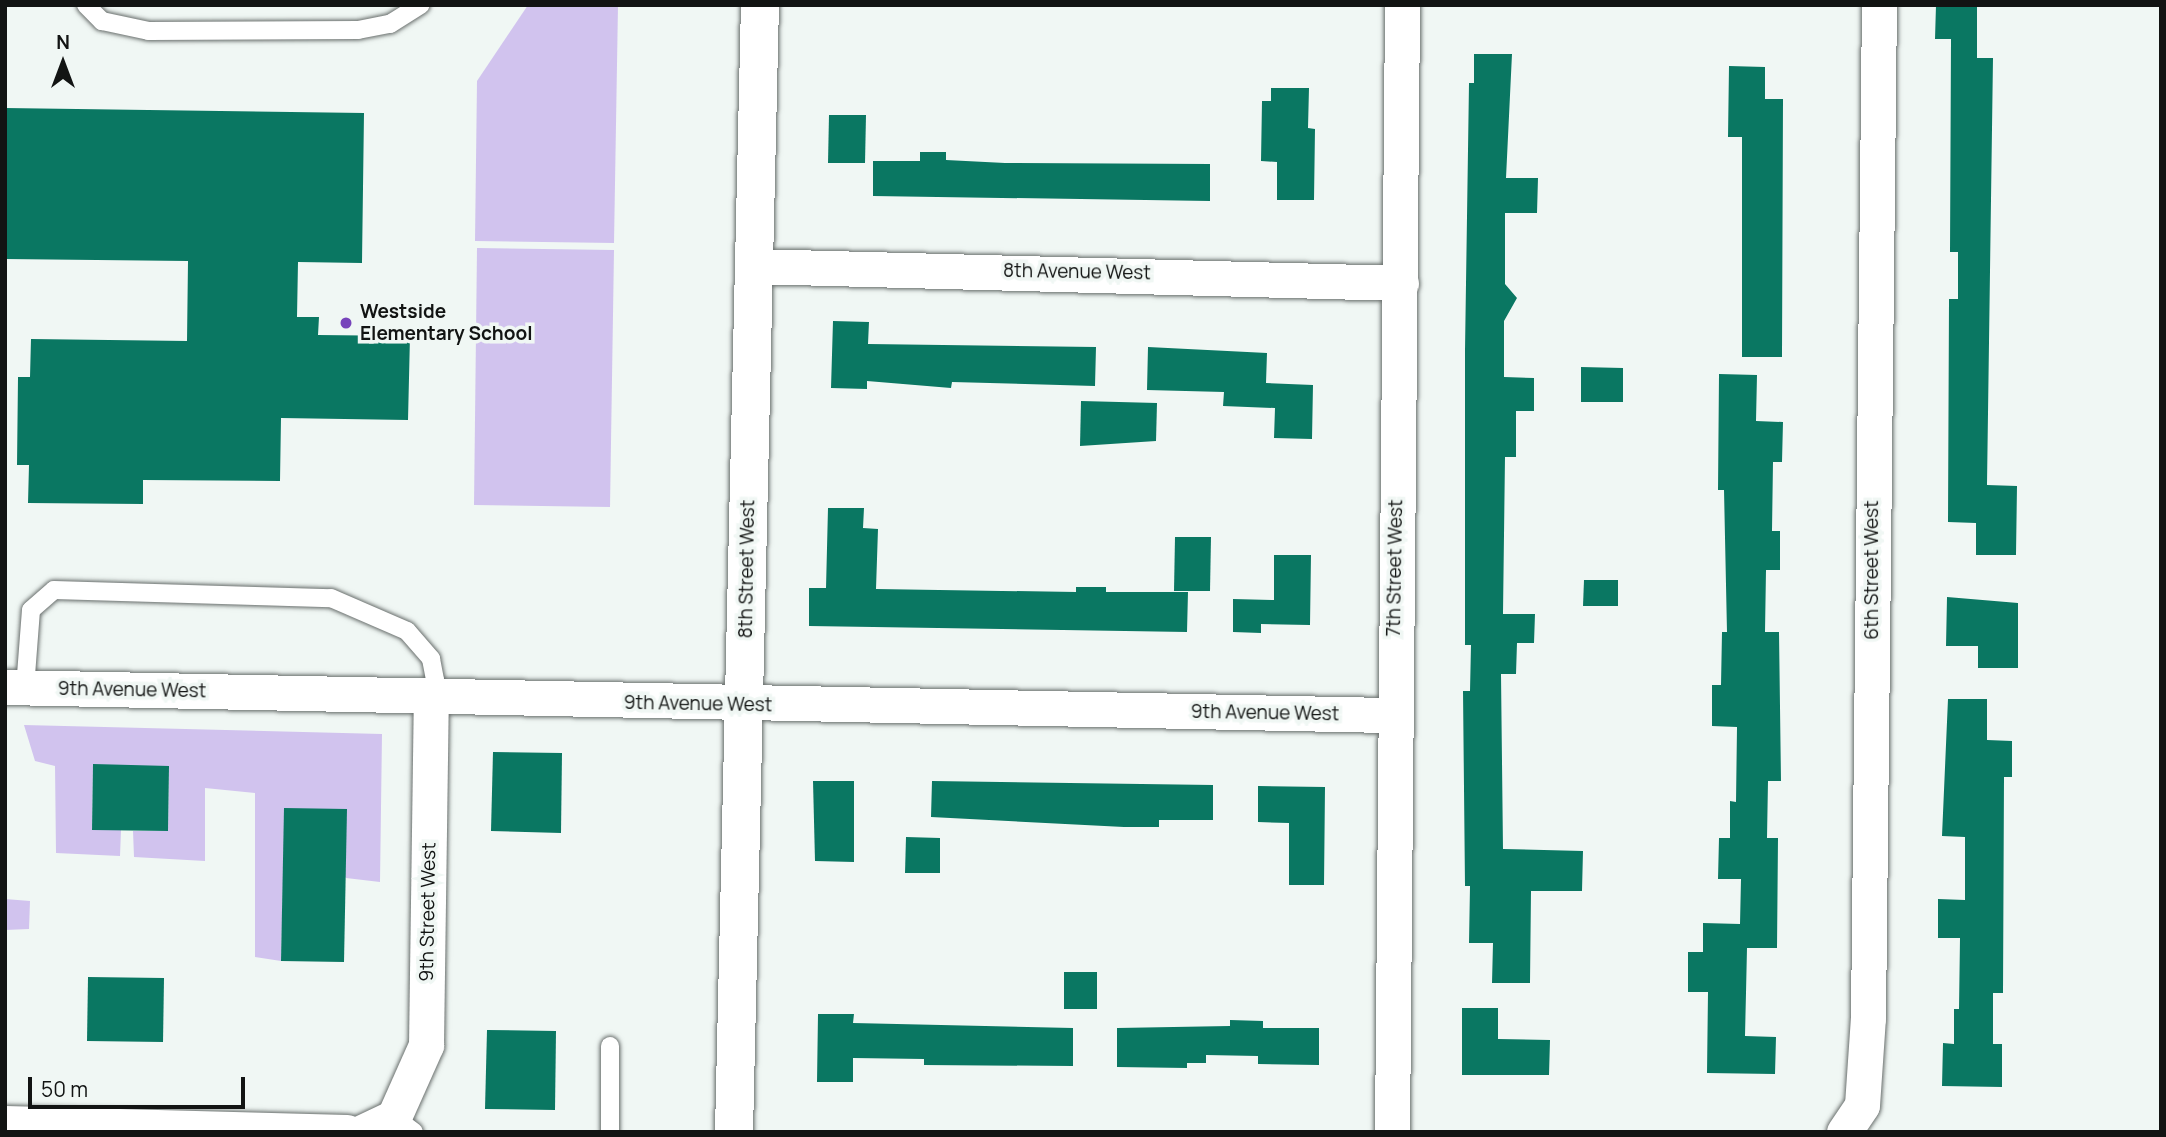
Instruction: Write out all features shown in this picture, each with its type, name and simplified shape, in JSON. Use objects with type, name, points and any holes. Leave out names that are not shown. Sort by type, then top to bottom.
[{"type":"street","name":"8th Street West","points":[[734,1132],[760,5]]},
{"type":"street","name":"7th Street West","points":[[1392,1132],[1392,715],[1401,283],[1402,5]]},
{"type":"street","name":"6th Street West","points":[[1845,1131],[1862,1105],[1868,1018],[1879,5]]},
{"type":"street","name":"8th Avenue West","points":[[753,266],[1401,283]]},
{"type":"street","name":"9th Avenue West","points":[[15,688],[431,700],[1392,715]]},
{"type":"street","name":"9th Street West","points":[[404,1124],[426,1045],[431,700]]},
{"type":"street","points":[[5,1123],[347,1132]]},
{"type":"street","points":[[362,1132],[404,1124]]},
{"type":"lane","points":[[86,5],[102,21],[149,31],[358,30],[390,24],[420,5]]},
{"type":"lane","points":[[15,688],[30,610],[54,590],[317,598],[368,611],[407,631],[431,659],[435,680],[431,700]]},
{"type":"lane","points":[[610,1046],[610,1132]]},
{"type":"shaded area","points":[[528,5],[618,5],[614,243],[475,241],[477,81]]},
{"type":"shaded area","points":[[477,248],[614,250],[610,507],[474,505]]},
{"type":"shaded area","points":[[24,725],[382,734],[380,882],[346,878],[285,808],[281,961],[255,957],[255,793],[205,788],[205,861],[134,857],[133,831],[168,831],[169,767],[93,765],[92,830],[121,830],[120,856],[56,853],[55,766],[35,761]]},
{"type":"shaded area","points":[[5,899],[30,901],[29,929],[5,930]]},
{"type":"building","points":[[1936,5],[1977,5],[1977,58],[1993,58],[1987,485],[2017,486],[2016,555],[1976,555],[1976,523],[1948,522],[1949,299],[1958,299],[1958,252],[1950,252],[1951,39],[1935,39]]},
{"type":"building","points":[[1474,54],[1512,54],[1506,178],[1538,178],[1537,213],[1505,213],[1505,284],[1517,298],[1504,321],[1504,377],[1534,378],[1534,411],[1516,411],[1516,457],[1505,457],[1503,614],[1535,614],[1534,643],[1517,643],[1516,674],[1501,674],[1503,849],[1583,851],[1582,891],[1531,891],[1530,983],[1492,983],[1493,943],[1469,943],[1470,886],[1465,886],[1463,691],[1470,691],[1471,645],[1465,645],[1465,350],[1469,83],[1474,83]]},
{"type":"building","points":[[1729,66],[1765,67],[1765,99],[1783,99],[1782,357],[1742,357],[1742,137],[1728,137]]},
{"type":"building","points":[[1271,88],[1309,88],[1308,128],[1315,129],[1314,200],[1277,200],[1277,162],[1261,161],[1262,101],[1271,101]]},
{"type":"building","points":[[5,108],[364,113],[362,263],[298,262],[297,317],[319,317],[318,335],[410,336],[408,420],[281,418],[280,481],[143,480],[143,504],[28,503],[29,465],[17,465],[18,377],[30,377],[31,339],[187,341],[188,261],[5,259]]},
{"type":"building","points":[[829,115],[866,115],[865,163],[828,163]]},
{"type":"building","points":[[920,152],[946,152],[946,160],[1005,163],[1210,164],[1210,201],[873,196],[873,161],[920,161]]},
{"type":"building","points":[[833,321],[869,322],[868,344],[1096,347],[1095,386],[952,382],[951,388],[867,381],[867,389],[831,388]]},
{"type":"building","points":[[1148,347],[1267,353],[1266,383],[1313,385],[1312,439],[1274,438],[1275,408],[1223,406],[1224,392],[1147,390]]},
{"type":"building","points":[[1581,367],[1623,368],[1623,402],[1581,402]]},
{"type":"building","points":[[1719,374],[1757,375],[1756,421],[1783,422],[1782,462],[1773,462],[1772,531],[1780,531],[1780,570],[1766,570],[1765,632],[1779,632],[1781,781],[1768,781],[1767,838],[1778,838],[1777,948],[1747,948],[1745,1036],[1776,1037],[1775,1074],[1707,1073],[1708,992],[1688,992],[1688,952],[1703,952],[1703,923],[1740,924],[1741,879],[1718,879],[1719,838],[1730,838],[1730,801],[1736,802],[1737,727],[1712,726],[1712,685],[1721,685],[1722,632],[1727,632],[1724,490],[1718,490]]},
{"type":"building","points":[[1081,401],[1157,403],[1156,441],[1080,446]]},
{"type":"building","points":[[828,508],[864,508],[863,528],[878,529],[876,589],[1076,592],[1076,587],[1106,587],[1106,592],[1188,592],[1187,632],[809,626],[809,588],[826,588]]},
{"type":"building","points":[[1175,537],[1211,537],[1210,591],[1174,591]]},
{"type":"building","points":[[1274,555],[1311,555],[1310,625],[1261,624],[1261,633],[1233,632],[1233,599],[1274,600]]},
{"type":"building","points":[[1584,580],[1618,580],[1618,606],[1583,606]]},
{"type":"building","points":[[1947,597],[2018,603],[2018,668],[1978,668],[1978,646],[1946,646]]},
{"type":"building","points":[[1948,699],[1987,699],[1987,740],[2012,741],[2012,777],[2004,777],[2003,993],[1993,993],[1993,1044],[2002,1044],[2002,1087],[1942,1086],[1943,1043],[1954,1044],[1954,1009],[1959,1009],[1960,938],[1938,938],[1938,899],[1965,900],[1965,837],[1942,836]]},
{"type":"building","points":[[493,752],[562,753],[561,833],[491,831]]},
{"type":"building","points":[[93,764],[169,766],[168,831],[92,830]]},
{"type":"building","points":[[813,781],[854,781],[854,862],[815,861]]},
{"type":"building","points":[[932,781],[1213,785],[1213,820],[1159,820],[1159,827],[1124,827],[931,817]]},
{"type":"building","points":[[1258,786],[1325,787],[1324,885],[1289,885],[1289,823],[1258,822]]},
{"type":"building","points":[[284,808],[347,809],[344,962],[281,961]]},
{"type":"building","points":[[906,837],[940,838],[940,873],[905,873]]},
{"type":"building","points":[[1064,972],[1097,972],[1097,1009],[1064,1009]]},
{"type":"building","points":[[88,977],[164,978],[163,1042],[87,1041]]},
{"type":"building","points":[[1462,1008],[1498,1008],[1498,1039],[1550,1040],[1549,1075],[1462,1075]]},
{"type":"building","points":[[818,1014],[854,1014],[853,1023],[1073,1028],[1073,1066],[924,1065],[924,1059],[853,1058],[853,1082],[817,1082]]},
{"type":"building","points":[[1230,1020],[1263,1021],[1263,1028],[1319,1028],[1319,1065],[1258,1064],[1258,1056],[1206,1055],[1206,1063],[1187,1063],[1187,1068],[1117,1067],[1117,1028],[1230,1026]]},
{"type":"building","points":[[487,1030],[556,1031],[555,1110],[485,1109]]},
{"type":"place","name":"Westside Elementary School","points":[[346,323]]}]
